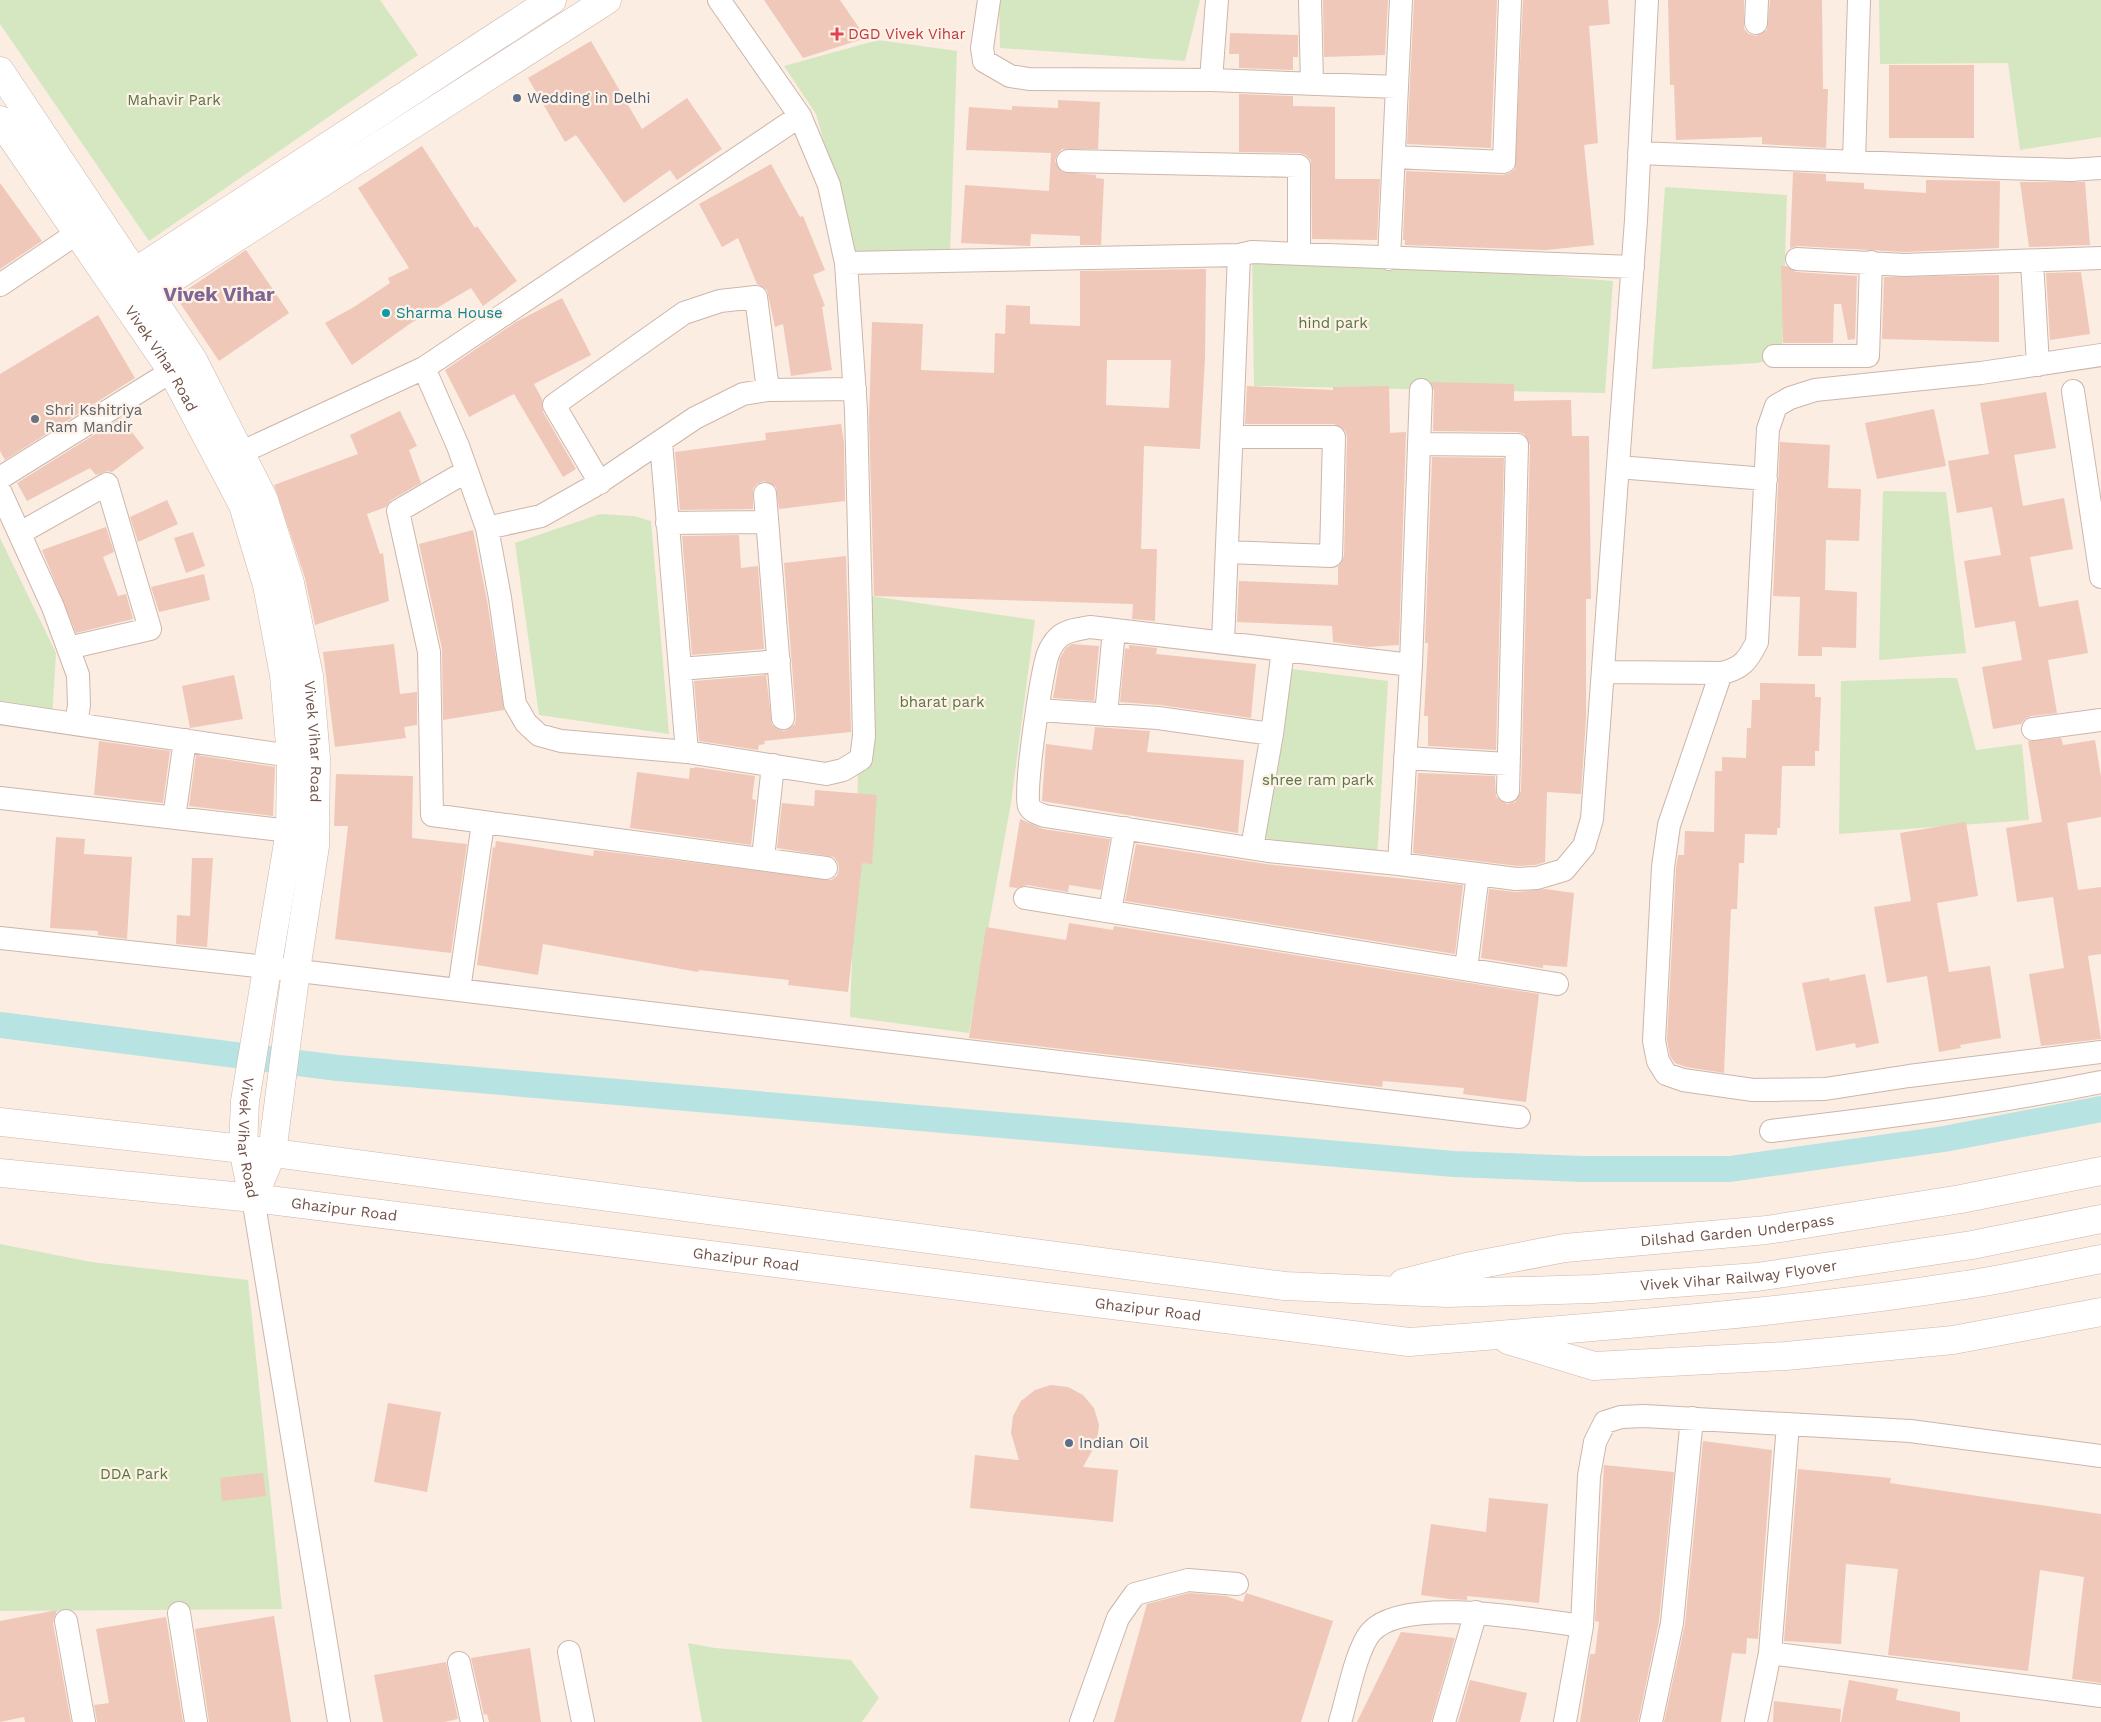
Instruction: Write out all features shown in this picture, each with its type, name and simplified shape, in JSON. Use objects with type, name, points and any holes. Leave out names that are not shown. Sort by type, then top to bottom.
[{"type":"main road","points":[[132,289],[552,0]]},
{"type":"main road","points":[[132,289],[606,0]]},
{"type":"main road","name":"Vivek Vihar Road","points":[[0,71],[132,289],[172,371],[229,458],[264,500],[287,574],[309,676],[316,758],[315,846],[296,970],[272,1153],[253,1198]]},
{"type":"main road","name":"Vivek Vihar Road","points":[[5,136],[79,232],[132,289],[193,360],[229,458],[266,585],[284,675],[291,756],[290,831],[245,1101],[243,1149],[253,1198]]},
{"type":"main road","points":[[0,1122],[243,1149],[1285,1286],[1372,1291]]},
{"type":"main road","name":"Dilshad Garden Underpass","points":[[1372,1291],[1466,1267],[1565,1248],[1767,1230],[1961,1199],[2101,1171]]},
{"type":"main road","name":"Ghazipur Road","points":[[0,1173],[253,1198],[1409,1342],[1492,1336]]},
{"type":"main road","name":"Vivek Vihar Railway Flyover","points":[[1372,1291],[1447,1293],[1592,1289],[1757,1277],[1972,1245],[2101,1219]]},
{"type":"main road","points":[[1492,1336],[1766,1311],[1978,1283],[2101,1259]]},
{"type":"main road","points":[[1492,1336],[1594,1366],[1786,1356],[1953,1340],[2101,1312]]},
{"type":"street","points":[[424,368],[467,471],[486,528],[500,598],[515,704],[526,723],[539,735],[561,741],[687,752],[826,774],[843,770],[861,760],[864,736],[855,389],[846,263],[828,185],[800,116],[719,0]]},
{"type":"street","points":[[989,0],[982,48],[984,61],[1010,76],[1029,79],[1211,80],[1397,87]]},
{"type":"street","points":[[1211,80],[1217,0]]},
{"type":"street","points":[[1310,0],[1312,83]]},
{"type":"street","points":[[1389,259],[1401,0]]},
{"type":"street","points":[[1394,157],[1504,162],[1510,0]]},
{"type":"street","points":[[1411,665],[1114,630],[1078,629],[1058,638],[1047,656],[1030,756],[1027,797],[1029,806],[1035,813],[1045,816],[1252,848],[1516,879],[1537,878],[1564,870],[1584,846],[1592,819],[1603,672],[1633,267],[1647,0]]},
{"type":"street","points":[[1756,23],[1757,0]]},
{"type":"street","points":[[1854,161],[1859,0]]},
{"type":"street","points":[[229,458],[424,368],[800,116]]},
{"type":"street","points":[[1639,153],[2070,170],[2101,169]]},
{"type":"street","points":[[1068,160],[1299,166],[1299,254]]},
{"type":"street","points":[[0,285],[79,232]]},
{"type":"street","points":[[846,263],[1239,255],[1252,252],[1389,259],[1633,267]]},
{"type":"street","points":[[1223,642],[1239,255]]},
{"type":"street","points":[[1797,259],[1923,265],[2101,258]]},
{"type":"street","points":[[2032,261],[2038,365]]},
{"type":"street","points":[[1774,356],[1868,356],[1871,262]]},
{"type":"street","points":[[600,483],[554,405],[684,313],[720,302],[756,297],[768,390]]},
{"type":"street","points":[[1603,672],[1721,673],[1734,670],[1746,663],[1757,642],[1768,429],[1776,406],[1790,398],[1815,390],[1981,373],[2101,355]]},
{"type":"street","points":[[0,478],[172,371]]},
{"type":"street","points":[[486,528],[541,516],[600,483],[695,418],[743,394],[768,390],[855,389]]},
{"type":"street","points":[[1399,864],[1411,665],[1421,390]]},
{"type":"street","points":[[2073,391],[2101,577]]},
{"type":"street","points":[[1227,552],[1331,556],[1334,437],[1232,437]]},
{"type":"street","points":[[661,442],[687,752]]},
{"type":"street","points":[[1419,444],[1518,445],[1508,791]]},
{"type":"street","points":[[1618,467],[1766,479]]},
{"type":"street","points":[[467,471],[398,511],[429,652],[432,815],[763,858],[826,868]]},
{"type":"street","points":[[20,534],[107,484],[150,629],[68,648]]},
{"type":"street","points":[[0,491],[53,607],[78,675],[79,704],[76,724]]},
{"type":"street","points":[[765,494],[783,718]]},
{"type":"street","points":[[667,523],[766,522]]},
{"type":"street","points":[[1106,715],[1114,630]]},
{"type":"street","points":[[1252,848],[1272,734],[1283,650]]},
{"type":"street","points":[[680,669],[778,661]]},
{"type":"street","points":[[1721,673],[1669,825],[1663,867],[1654,1041],[1658,1061],[1666,1074],[1683,1080],[1754,1090],[1825,1089],[1909,1076],[2101,1052]]},
{"type":"street","points":[[1038,710],[1158,718],[1272,734]]},
{"type":"street","points":[[0,713],[291,756]]},
{"type":"street","points":[[2033,729],[2101,720]]},
{"type":"street","points":[[174,818],[185,740]]},
{"type":"street","points":[[1406,758],[1508,764]]},
{"type":"street","points":[[763,858],[773,765]]},
{"type":"street","points":[[0,798],[290,831]]},
{"type":"street","points":[[459,990],[483,823]]},
{"type":"street","points":[[1110,911],[1125,828]]},
{"type":"street","points":[[1466,969],[1478,874]]},
{"type":"street","points":[[1026,898],[1557,984]]},
{"type":"street","points":[[0,938],[296,970],[1519,1117]]},
{"type":"street","points":[[1771,1131],[1865,1120],[2046,1093],[2101,1082]]},
{"type":"street","points":[[253,1198],[340,1722]]},
{"type":"street","points":[[1566,1722],[1582,1626],[1589,1476],[1595,1442],[1606,1422],[1621,1417],[1644,1416],[1910,1432],[2101,1456]]},
{"type":"street","points":[[1651,1722],[1672,1623],[1692,1418]]},
{"type":"street","points":[[1756,1722],[1770,1654],[1788,1424]]},
{"type":"street","points":[[1081,1722],[1118,1618],[1135,1594],[1188,1580],[1236,1584]]},
{"type":"street","points":[[1340,1722],[1359,1657],[1370,1633],[1387,1620],[1413,1614],[1476,1612],[1582,1626]]},
{"type":"street","points":[[1444,1722],[1476,1612]]},
{"type":"street","points":[[179,1613],[196,1722]]},
{"type":"street","points":[[66,1621],[84,1722]]},
{"type":"street","points":[[569,1652],[583,1722]]},
{"type":"street","points":[[1770,1654],[2101,1696]]},
{"type":"street","points":[[459,1663],[472,1722]]},
{"type":"green space","name":"Mahavir Park","points":[[0,0],[380,0],[418,55],[149,241],[0,24]]},
{"type":"green space","points":[[999,0],[1200,0],[1185,61],[1000,48]]},
{"type":"green space","points":[[1879,0],[2101,0],[2101,137],[2020,150],[2008,63],[1880,64]]},
{"type":"green space","points":[[878,40],[957,51],[950,257],[858,263],[816,114],[784,66]]},
{"type":"green space","points":[[1665,187],[1787,195],[1782,357],[1758,363],[1652,369]]},
{"type":"green space","name":"hind park","points":[[1252,252],[1613,281],[1605,393],[1254,386]]},
{"type":"green space","points":[[1883,491],[1946,492],[1966,653],[1879,660]]},
{"type":"green space","points":[[600,514],[634,516],[651,521],[669,734],[539,715],[515,543]]},
{"type":"green space","points":[[0,538],[56,653],[52,719],[0,706]]},
{"type":"green space","name":"bharat park","points":[[864,595],[1035,620],[1011,803],[969,1033],[850,1017]]},
{"type":"green space","name":"shree ram park","points":[[1269,666],[1388,681],[1377,857],[1247,835]]},
{"type":"green space","points":[[1957,678],[1976,750],[2022,744],[2029,820],[1839,834],[1841,681]]},
{"type":"green space","name":"DDA Park","points":[[0,1244],[91,1262],[248,1280],[282,1609],[0,1611]]},
{"type":"green space","points":[[688,1643],[715,1648],[851,1660],[879,1698],[862,1722],[702,1722]]},
{"type":"building","points":[[764,0],[840,0],[866,38],[803,58]]},
{"type":"building","points":[[1323,0],[1388,0],[1385,55],[1324,57]]},
{"type":"building","points":[[1414,0],[1497,0],[1491,148],[1407,144]]},
{"type":"building","points":[[1523,0],[1608,0],[1610,24],[1589,26],[1598,143],[1584,145],[1594,245],[1546,250],[1405,245],[1405,240],[1403,240],[1406,171],[1503,175],[1515,169]]},
{"type":"building","points":[[1668,0],[1744,0],[1744,29],[1749,34],[1756,36],[1767,30],[1770,0],[1822,0],[1823,89],[1828,89],[1826,148],[1762,144],[1762,137],[1676,140],[1674,85],[1670,85]]},
{"type":"building","points":[[1230,33],[1298,35],[1298,57],[1293,57],[1293,70],[1239,68],[1239,54],[1229,54]]},
{"type":"building","points":[[591,41],[642,129],[687,98],[722,149],[677,180],[670,170],[624,203],[576,135],[565,142],[528,78]]},
{"type":"building","points":[[1889,65],[1974,65],[1974,138],[1889,138]]},
{"type":"building","points":[[1239,94],[1293,96],[1293,106],[1335,107],[1335,179],[1380,179],[1377,240],[1312,239],[1311,160],[1306,155],[1299,153],[1239,152]]},
{"type":"building","points":[[1058,100],[1100,102],[1098,149],[1062,149],[1055,161],[1062,172],[1096,175],[1096,178],[1104,179],[1101,245],[1080,245],[1080,236],[1031,234],[1030,246],[961,243],[965,185],[1049,191],[1051,153],[966,150],[969,107],[1012,110],[1012,106],[1058,108]]},
{"type":"building","points":[[422,146],[475,228],[477,226],[517,281],[483,306],[471,288],[411,323],[352,365],[325,323],[354,307],[390,283],[388,278],[409,268],[358,188]]},
{"type":"building","points":[[771,164],[800,217],[803,216],[825,270],[813,275],[825,306],[822,307],[832,370],[791,376],[783,324],[775,327],[767,290],[757,284],[738,238],[722,247],[699,204]]},
{"type":"building","points":[[1793,172],[1826,174],[1826,181],[1864,183],[1864,189],[1926,193],[1926,180],[2000,181],[1999,248],[1904,252],[1798,246],[1790,248]]},
{"type":"building","points":[[2020,182],[2085,182],[2090,245],[2029,247]]},
{"type":"building","points":[[0,183],[42,241],[0,269]]},
{"type":"building","points":[[246,250],[289,313],[219,361],[176,297]]},
{"type":"building","points":[[1781,266],[1786,266],[1796,272],[1857,276],[1855,339],[1848,340],[1841,304],[1834,304],[1833,343],[1783,343]]},
{"type":"building","points":[[1206,269],[1205,358],[1200,449],[1144,446],[1141,549],[1157,549],[1155,621],[1132,619],[1133,604],[874,596],[869,419],[872,322],[923,324],[921,370],[994,373],[995,333],[1005,334],[1006,305],[1030,306],[1030,324],[1080,326],[1080,271]],"holes":[[[1107,360],[1171,360],[1169,408],[1106,405]]]},
{"type":"building","points":[[2081,272],[2090,334],[2050,340],[2046,273]]},
{"type":"building","points":[[1999,275],[1999,342],[1882,339],[1884,277]]},
{"type":"building","points":[[562,298],[591,355],[534,384],[542,399],[543,412],[576,469],[563,477],[514,394],[469,417],[445,370],[516,322]]},
{"type":"building","name":"Shri Kshitriya Ram Mandir","points":[[98,315],[135,378],[5,460],[0,451],[0,374]]},
{"type":"building","points":[[1431,382],[1514,384],[1514,401],[1571,400],[1572,436],[1589,436],[1591,599],[1586,599],[1586,718],[1581,794],[1547,792],[1545,862],[1535,865],[1517,866],[1413,853],[1418,773],[1495,776],[1496,797],[1507,804],[1515,802],[1521,791],[1530,445],[1524,434],[1517,432],[1433,431],[1434,390]]},
{"type":"building","points":[[1247,386],[1333,390],[1333,387],[1389,386],[1390,433],[1406,432],[1399,645],[1368,647],[1333,642],[1332,626],[1237,622],[1239,581],[1338,585],[1338,567],[1344,556],[1347,437],[1345,430],[1334,424],[1245,424]]},
{"type":"building","points":[[2046,392],[2056,448],[2014,455],[2023,506],[2064,498],[2073,549],[2030,557],[2039,607],[2078,600],[2088,653],[2048,660],[2057,713],[2031,716],[2021,724],[1993,729],[1982,667],[2022,660],[2015,621],[1975,628],[1964,561],[2001,555],[1992,507],[1957,513],[1948,461],[1989,454],[1980,403]]},
{"type":"building","points":[[1934,409],[1946,466],[1877,479],[1865,423]]},
{"type":"building","points":[[400,411],[417,446],[409,450],[421,483],[391,500],[386,507],[367,514],[380,554],[383,553],[389,601],[315,625],[305,578],[274,485],[358,454],[350,435]]},
{"type":"building","points":[[121,418],[144,448],[112,472],[108,471],[96,475],[90,468],[27,501],[17,483]]},
{"type":"building","points":[[841,424],[844,442],[845,501],[779,509],[776,487],[764,481],[757,484],[753,489],[753,509],[680,510],[675,452],[766,440],[765,433]]},
{"type":"building","points":[[1780,442],[1830,445],[1828,488],[1861,489],[1859,541],[1826,540],[1825,590],[1857,592],[1856,648],[1822,647],[1822,656],[1798,656],[1800,597],[1773,596]]},
{"type":"building","points":[[1432,457],[1504,458],[1496,750],[1428,746],[1428,716],[1424,716],[1428,643],[1425,643]]},
{"type":"building","points":[[167,500],[178,524],[138,542],[130,517]]},
{"type":"building","points":[[106,527],[114,552],[103,557],[118,596],[126,594],[133,619],[76,633],[42,550]]},
{"type":"building","points":[[473,530],[487,600],[504,710],[443,720],[442,649],[419,544]]},
{"type":"building","points":[[193,532],[205,566],[186,573],[174,538]]},
{"type":"building","points":[[739,535],[741,568],[758,566],[764,649],[692,655],[682,536]]},
{"type":"building","points":[[846,556],[851,732],[764,741],[765,744],[759,745],[758,750],[699,741],[694,681],[766,675],[772,725],[784,731],[795,724],[784,563]]},
{"type":"building","points":[[204,574],[210,600],[159,612],[151,587]]},
{"type":"building","points":[[394,644],[400,694],[417,692],[417,725],[404,727],[406,738],[335,747],[323,652]]},
{"type":"building","points":[[1072,644],[1099,646],[1094,701],[1053,698],[1060,658],[1066,648]]},
{"type":"building","points":[[1129,645],[1157,648],[1156,654],[1256,664],[1251,718],[1160,705],[1120,702],[1125,648],[1129,649]]},
{"type":"building","points":[[234,675],[243,719],[190,728],[182,686]]},
{"type":"building","points":[[1760,683],[1815,684],[1815,697],[1821,697],[1819,751],[1815,751],[1815,766],[1782,766],[1780,828],[1777,828],[1777,835],[1745,834],[1744,863],[1739,863],[1737,909],[1731,909],[1724,1073],[1686,1067],[1675,1063],[1670,1056],[1667,1040],[1676,868],[1678,855],[1684,855],[1685,831],[1714,832],[1715,771],[1722,771],[1722,757],[1746,758],[1747,728],[1751,728],[1752,700],[1760,700]]},
{"type":"building","points":[[1095,727],[1150,731],[1147,752],[1244,760],[1238,833],[1042,801],[1046,744],[1092,750]]},
{"type":"building","points":[[2061,738],[2063,745],[2095,740],[2101,777],[2101,817],[2067,823],[2078,890],[2101,887],[2101,954],[2088,956],[2101,1039],[2041,1046],[2029,974],[2064,968],[2053,897],[2017,902],[2006,828],[2042,822],[2028,741]]},
{"type":"building","points":[[99,741],[170,751],[163,803],[94,795]]},
{"type":"building","points":[[196,755],[275,767],[273,816],[189,806]]},
{"type":"building","points":[[695,767],[755,776],[752,799],[756,800],[751,845],[630,828],[637,772],[689,779],[690,768]]},
{"type":"building","points":[[336,774],[413,776],[412,838],[467,844],[451,953],[335,939],[348,826],[334,826]]},
{"type":"building","points":[[815,790],[877,795],[872,864],[862,863],[848,992],[788,985],[789,980],[699,970],[698,972],[543,944],[538,975],[477,965],[493,847],[495,848],[496,841],[593,856],[594,850],[831,880],[837,876],[839,869],[834,857],[777,848],[782,803],[814,806]]},
{"type":"building","points":[[1020,819],[1043,829],[1110,839],[1101,890],[1069,885],[1068,892],[1027,885],[1017,888],[1009,887]]},
{"type":"building","points":[[1966,822],[1978,896],[1937,903],[1949,972],[1990,966],[2001,1038],[1960,1045],[1961,1048],[1939,1052],[1927,976],[1887,983],[1874,907],[1911,901],[1900,833]]},
{"type":"building","points":[[56,837],[85,839],[84,854],[132,857],[127,939],[98,935],[98,931],[50,928]]},
{"type":"building","points":[[1136,844],[1266,864],[1463,885],[1455,954],[1125,901]]},
{"type":"building","points":[[192,858],[213,858],[207,947],[176,944],[177,915],[190,916]]},
{"type":"building","points":[[1489,889],[1516,892],[1545,889],[1574,893],[1567,967],[1543,965],[1543,968],[1481,958]]},
{"type":"building","points":[[1069,923],[1113,930],[1114,926],[1539,994],[1526,1102],[1463,1094],[1464,1088],[1383,1081],[1382,1087],[969,1038],[986,927],[1066,940]]},
{"type":"building","points":[[1865,974],[1879,1043],[1856,1048],[1855,1043],[1816,1051],[1802,983],[1829,978],[1830,981]]},
{"type":"building","points":[[1051,1385],[1068,1387],[1083,1395],[1094,1408],[1099,1425],[1097,1442],[1083,1467],[1118,1470],[1113,1522],[970,1508],[975,1455],[1019,1460],[1011,1433],[1013,1416],[1021,1401],[1035,1390]]},
{"type":"building","points":[[388,1403],[441,1412],[427,1492],[374,1482]]},
{"type":"building","points":[[1703,1441],[1772,1450],[1758,1639],[1747,1638],[1746,1654],[1732,1653],[1721,1722],[1664,1722],[1685,1624]]},
{"type":"building","points":[[1604,1465],[1674,1472],[1659,1621],[1638,1722],[1580,1722],[1590,1654],[1595,1654],[1599,1622],[1595,1621]]},
{"type":"building","points":[[1798,1469],[1891,1478],[1890,1483],[2101,1514],[2101,1683],[2072,1679],[2084,1577],[2040,1570],[2028,1671],[1888,1655],[1898,1569],[1846,1564],[1841,1644],[1784,1641]]},
{"type":"building","points":[[263,1473],[266,1496],[222,1501],[220,1478]]},
{"type":"building","points":[[1489,1498],[1548,1504],[1539,1603],[1467,1596],[1467,1600],[1421,1595],[1431,1524],[1486,1532]]},
{"type":"building","points":[[1189,1593],[1226,1596],[1243,1602],[1246,1593],[1333,1621],[1301,1722],[1114,1722],[1147,1604]]},
{"type":"building","points":[[57,1610],[53,1623],[71,1722],[25,1722],[24,1717],[0,1722],[0,1621]]},
{"type":"building","points":[[274,1616],[291,1722],[209,1722],[195,1629]]},
{"type":"building","points":[[166,1617],[183,1722],[97,1722],[94,1705],[109,1703],[96,1629]]},
{"type":"building","points":[[1401,1632],[1455,1638],[1431,1722],[1357,1722]]},
{"type":"building","points":[[530,1648],[541,1722],[489,1722],[487,1714],[484,1715],[471,1658]]},
{"type":"building","points":[[446,1662],[458,1719],[444,1722],[383,1722],[374,1675]]},
{"type":"building","points":[[1470,1680],[1527,1693],[1520,1722],[1458,1722]]},
{"type":"building","points":[[1849,1680],[1898,1689],[1896,1700],[1960,1712],[1960,1722],[1841,1722]]},
{"type":"building","points":[[1774,1701],[1841,1709],[1840,1722],[1773,1722]]},
{"type":"waterway","points":[[0,1025],[338,1068],[1454,1164],[1583,1169],[1730,1169],[1944,1139],[2101,1109]]},
{"type":"place","name":"DGD Vivek Vihar","points":[[837,34]]},
{"type":"place","name":"Wedding in Delhi","points":[[517,98]]},
{"type":"place","name":"Sharma House","points":[[386,313]]},
{"type":"place","name":"Shri Kshitriya Ram Mandir","points":[[35,419]]},
{"type":"place","name":"Indian Oil","points":[[1069,1443]]},
{"type":"district","name":"Vivek Vihar","points":[[219,294]]}]
